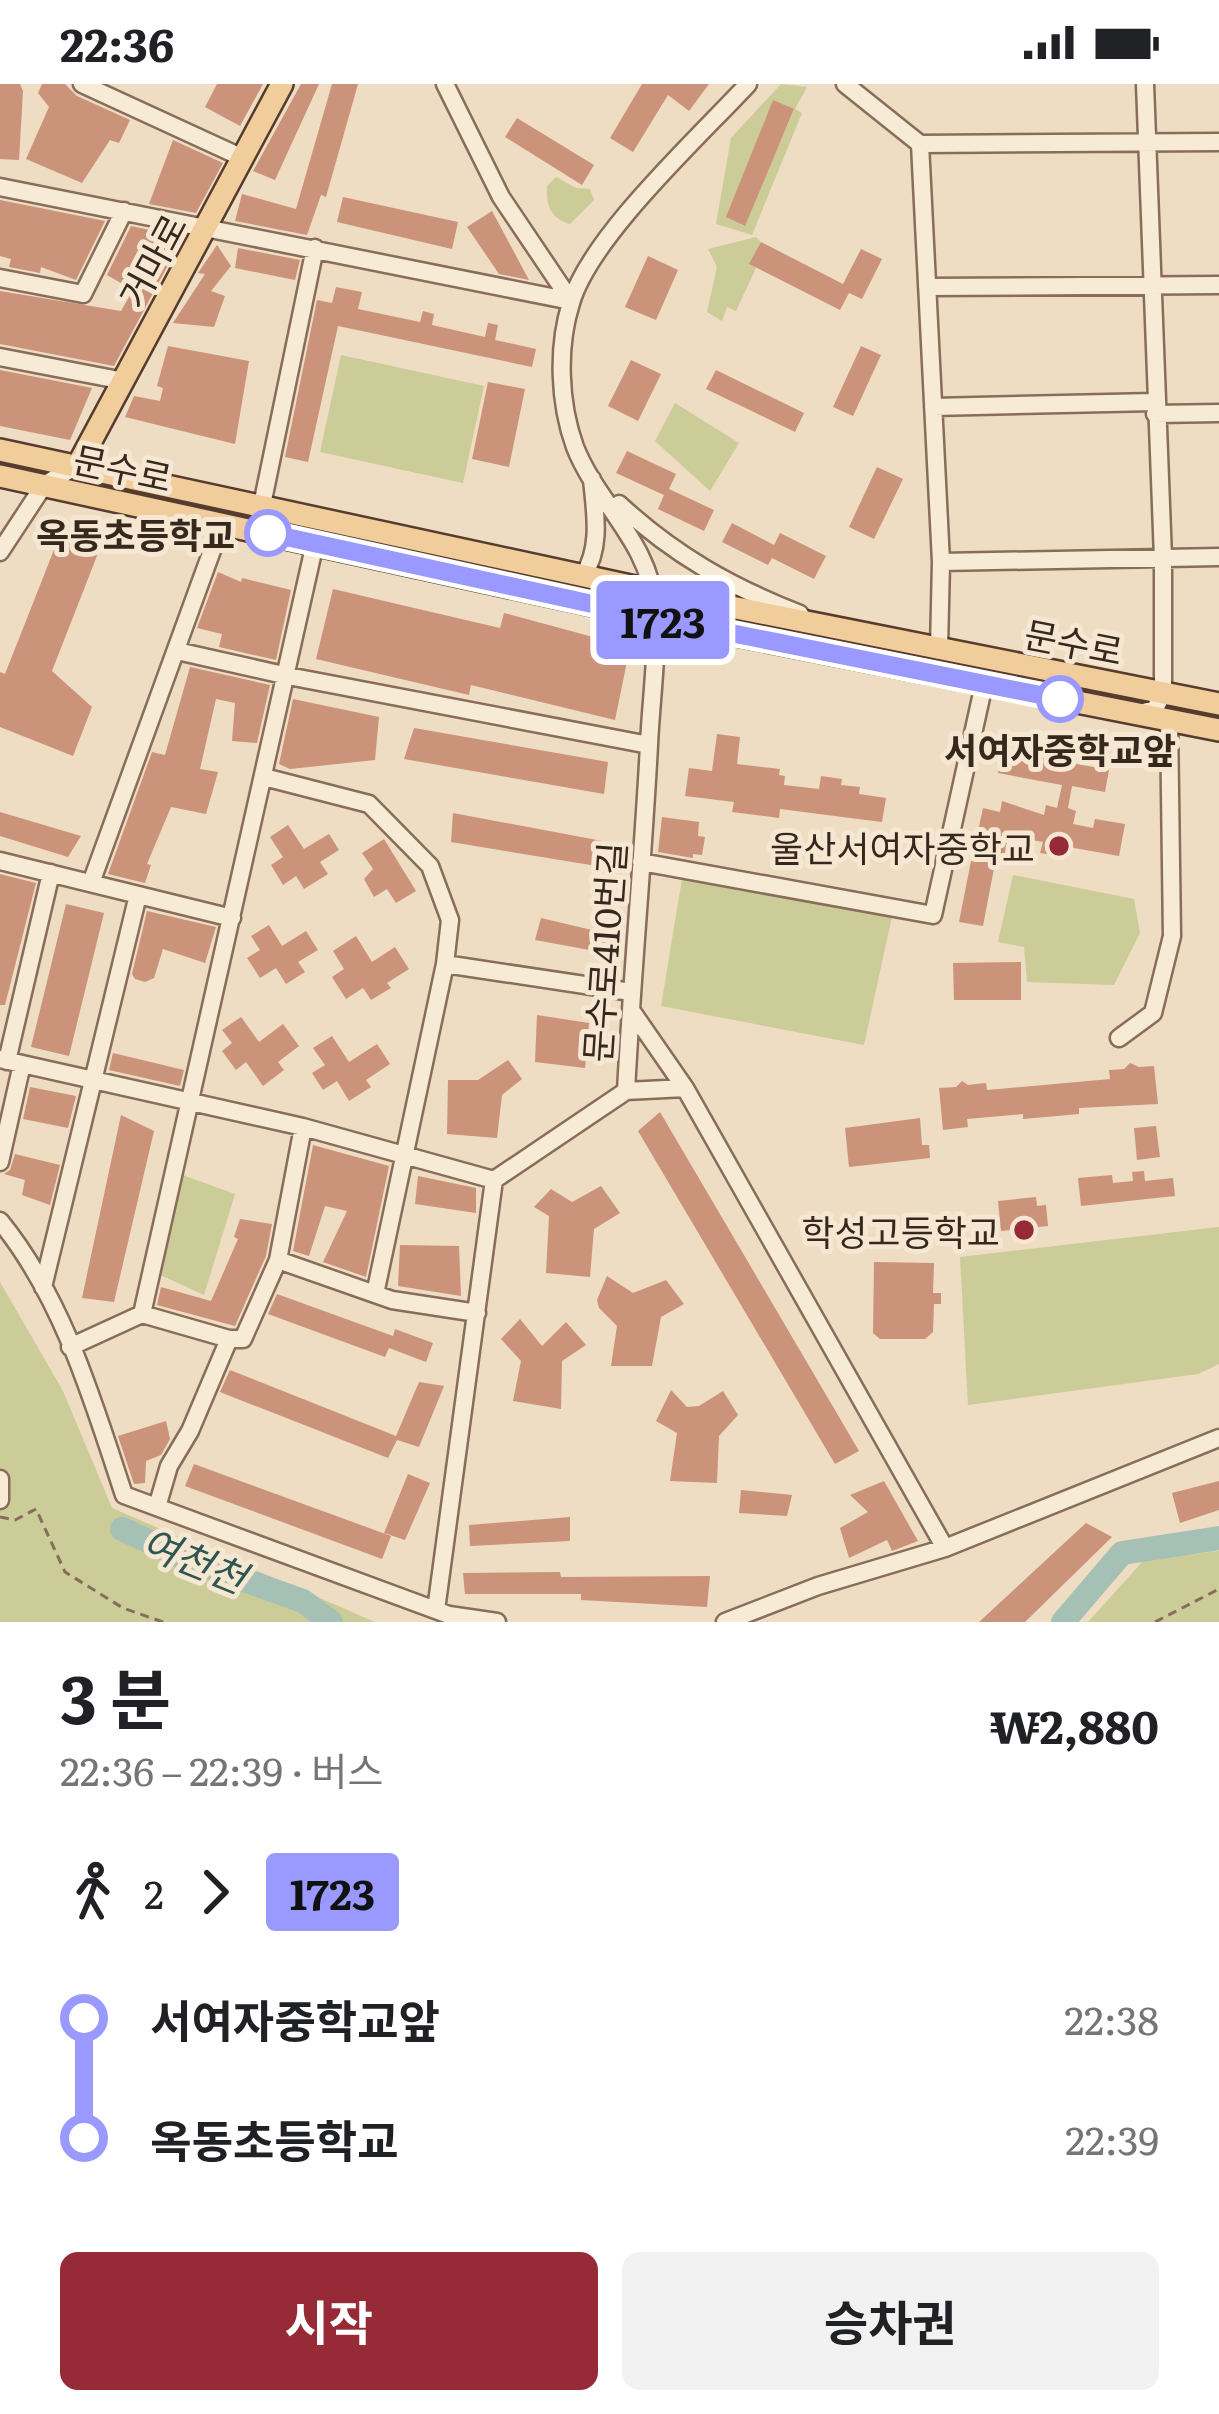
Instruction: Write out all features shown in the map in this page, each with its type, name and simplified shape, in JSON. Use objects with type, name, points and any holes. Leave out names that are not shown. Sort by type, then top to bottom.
[{"type":"main road","name":"거마로","points":[[78,465],[282,84]]},
{"type":"main road","name":"문수로","points":[[0,450],[654,591],[1219,704]]},
{"type":"main road","name":"문수로","points":[[0,476],[656,618],[1219,730]]},
{"type":"street","points":[[82,84],[243,158]]},
{"type":"street","points":[[445,84],[500,197],[571,301]]},
{"type":"street","points":[[748,84],[619,224],[571,301],[562,360],[563,397],[575,446],[592,478],[655,536],[702,570],[840,629]]},
{"type":"street","points":[[845,84],[920,144],[1219,142]]},
{"type":"street","points":[[1136,714],[1155,709],[1163,693],[1163,558],[1145,84]]},
{"type":"street","points":[[920,144],[941,562],[939,649]]},
{"type":"street","points":[[0,187],[571,301]]},
{"type":"street","points":[[0,278],[83,294],[124,211]]},
{"type":"street","points":[[262,505],[315,248]]},
{"type":"street","points":[[927,287],[1219,285]]},
{"type":"street","points":[[0,357],[124,381]]},
{"type":"street","points":[[933,407],[1155,408],[1219,413]]},
{"type":"street","points":[[0,552],[44,484],[78,465]]},
{"type":"street","points":[[583,576],[596,536],[592,478]]},
{"type":"street","name":"문수로410번길","points":[[592,478],[630,532],[654,591],[656,618],[626,1091],[685,1088]]},
{"type":"street","points":[[91,883],[222,523]]},
{"type":"street","points":[[142,1314],[315,543]]},
{"type":"street","points":[[941,562],[1219,557]]},
{"type":"street","points":[[177,651],[649,745]]},
{"type":"street","points":[[641,862],[933,915],[984,684]]},
{"type":"street","points":[[1119,1038],[1153,1012],[1172,935],[1168,720]]},
{"type":"street","points":[[264,777],[369,804],[430,866],[450,920],[445,964],[375,1294]]},
{"type":"street","points":[[0,861],[232,918]]},
{"type":"street","points":[[0,1162],[10,1061],[51,873]]},
{"type":"street","points":[[43,1288],[138,895]]},
{"type":"street","points":[[445,964],[631,1001],[945,1548]]},
{"type":"street","points":[[10,1061],[303,1127],[494,1180]]},
{"type":"street","points":[[436,1610],[494,1180],[626,1091]]},
{"type":"street","points":[[70,1347],[142,1314],[243,1339],[278,1260],[303,1127]]},
{"type":"street","points":[[0,1221],[29,1257],[88,1386],[124,1495],[436,1610],[497,1622]]},
{"type":"street","points":[[278,1260],[375,1294],[477,1313]]},
{"type":"street","points":[[158,1507],[169,1466],[190,1432],[229,1339]]},
{"type":"street","points":[[724,1622],[818,1586],[945,1548],[1219,1438]]},
{"type":"street","points":[[0,1479],[0,1500]]},
{"type":"path","points":[[0,1517],[15,1520],[36,1509],[65,1572],[123,1608],[163,1622]]},
{"type":"path","points":[[1155,1622],[1219,1588]]},
{"type":"green space","points":[[781,84],[807,87],[795,109],[802,113],[752,235],[716,224],[731,138]],"holes":[[[773,101],[794,110],[744,226],[727,216]]]},
{"type":"green space","points":[[556,177],[576,188],[590,189],[594,200],[570,224],[558,218],[549,205],[547,186]]},
{"type":"green space","points":[[756,237],[761,242],[750,264],[756,268],[736,311],[727,307],[722,321],[707,312],[717,267],[708,249]]},
{"type":"green space","points":[[341,355],[484,386],[463,483],[320,452]]},
{"type":"green space","points":[[675,403],[739,443],[710,491],[655,441]]},
{"type":"green space","points":[[683,873],[893,912],[864,1045],[661,1006]]},
{"type":"green space","points":[[1013,875],[1134,899],[1140,933],[1114,985],[1027,982],[1024,947],[998,942]]},
{"type":"green space","points":[[174,1172],[235,1194],[204,1295],[152,1271]]},
{"type":"green space","points":[[1219,1227],[1219,1364],[1198,1374],[968,1405],[960,1257]]},
{"type":"green space","points":[[0,1282],[63,1391],[112,1508],[375,1622],[0,1622]]},
{"type":"green space","points":[[1219,1551],[1219,1622],[1088,1622],[1144,1560]]},
{"type":"building","points":[[0,84],[20,84],[23,91],[19,160],[0,159]]},
{"type":"building","points":[[42,84],[65,84],[77,96],[130,120],[119,143],[110,140],[82,183],[26,159],[49,107],[38,93]]},
{"type":"building","points":[[217,84],[263,84],[240,126],[205,107]]},
{"type":"building","points":[[301,84],[319,84],[275,180],[253,171]]},
{"type":"building","points":[[332,84],[358,84],[326,197],[321,195],[307,235],[235,221],[242,194],[296,209]]},
{"type":"building","points":[[642,84],[709,84],[689,111],[668,95],[633,152],[610,138]]},
{"type":"building","points":[[773,100],[794,109],[745,226],[726,217]]},
{"type":"building","points":[[517,118],[594,165],[582,185],[505,137]]},
{"type":"building","points":[[173,140],[223,163],[196,213],[149,204]]},
{"type":"building","points":[[343,197],[458,222],[452,249],[337,222]]},
{"type":"building","points":[[0,200],[105,221],[76,280],[41,267],[40,273],[9,267],[11,259],[0,256]]},
{"type":"building","points":[[492,211],[529,280],[499,274],[467,227]]},
{"type":"building","points":[[131,226],[183,237],[114,366],[0,344],[0,291],[121,311],[133,290],[107,275]]},
{"type":"building","points":[[761,242],[843,284],[861,249],[882,259],[862,299],[849,293],[840,310],[749,264]]},
{"type":"building","points":[[217,245],[231,266],[211,291],[225,296],[214,327],[173,323],[205,274],[198,273]]},
{"type":"building","points":[[238,248],[300,260],[295,280],[235,268]]},
{"type":"building","points":[[648,256],[678,270],[656,320],[625,307]]},
{"type":"building","points":[[336,287],[362,292],[358,309],[420,322],[423,311],[434,314],[432,325],[485,337],[488,323],[498,325],[495,340],[536,349],[532,367],[338,326],[308,462],[285,457],[317,300],[332,303]]},
{"type":"building","points":[[168,346],[249,361],[235,444],[125,417],[134,396],[160,401],[163,388],[157,386]]},
{"type":"building","points":[[861,346],[881,355],[853,416],[833,407]]},
{"type":"building","points":[[631,360],[661,374],[638,421],[608,406]]},
{"type":"building","points":[[0,370],[92,388],[70,440],[0,426]]},
{"type":"building","points":[[716,370],[804,413],[795,432],[706,389]]},
{"type":"building","points":[[488,382],[525,389],[509,467],[472,459]]},
{"type":"building","points":[[627,451],[676,474],[669,489],[714,510],[704,531],[658,509],[664,495],[616,473]]},
{"type":"building","points":[[877,467],[903,479],[874,539],[849,527]]},
{"type":"building","points":[[732,523],[774,545],[780,533],[826,556],[814,579],[772,558],[768,565],[722,542]]},
{"type":"building","points":[[63,527],[102,543],[52,671],[92,707],[73,756],[0,727],[0,672],[5,674]]},
{"type":"building","points":[[218,572],[241,582],[242,578],[291,590],[276,660],[219,647],[222,634],[197,628]]},
{"type":"building","points":[[333,589],[500,628],[504,613],[630,647],[615,720],[471,685],[469,695],[316,659]]},
{"type":"building","points":[[190,667],[270,685],[257,743],[232,741],[235,703],[216,699],[200,769],[218,772],[206,814],[171,807],[147,864],[151,865],[145,883],[108,874],[152,752],[165,755]]},
{"type":"building","points":[[293,699],[379,717],[375,760],[290,769],[279,764]]},
{"type":"building","points":[[414,728],[608,762],[604,794],[404,759]]},
{"type":"building","points":[[717,734],[740,737],[737,764],[780,769],[784,785],[819,789],[821,776],[860,787],[859,794],[886,798],[882,822],[780,809],[779,818],[732,812],[734,802],[685,796],[689,768],[712,771]]},
{"type":"building","points":[[1003,750],[1109,770],[1105,792],[1072,786],[1068,808],[1076,811],[1073,824],[1093,828],[1095,819],[1125,824],[1119,856],[1063,846],[1061,856],[1040,853],[1043,842],[1008,836],[1003,865],[995,863],[983,926],[959,922],[973,851],[995,855],[999,834],[978,831],[983,808],[1000,812],[1002,801],[1044,815],[1046,805],[1057,808],[1062,785],[998,773]]},
{"type":"building","points":[[0,812],[81,836],[68,857],[0,836]]},
{"type":"building","points":[[453,813],[613,843],[609,868],[451,842]]},
{"type":"building","points":[[662,817],[699,822],[698,836],[705,837],[702,855],[693,854],[693,858],[658,852]]},
{"type":"building","points":[[288,825],[304,849],[329,834],[339,850],[320,862],[328,874],[304,889],[296,876],[283,885],[271,865],[283,857],[270,837]]},
{"type":"building","points":[[384,839],[416,891],[396,903],[387,889],[374,897],[364,879],[373,869],[362,853]]},
{"type":"building","points":[[0,874],[36,883],[5,1005],[0,1005]]},
{"type":"building","points":[[66,904],[104,913],[69,1056],[31,1047]]},
{"type":"building","points":[[147,911],[216,927],[205,963],[163,949],[154,978],[135,979],[132,974]]},
{"type":"building","points":[[541,918],[609,934],[606,953],[535,940]]},
{"type":"building","points":[[269,925],[282,946],[306,931],[318,950],[298,962],[305,972],[286,984],[276,968],[260,978],[247,958],[260,950],[251,936]]},
{"type":"building","points":[[356,936],[372,962],[395,947],[409,969],[371,1000],[363,988],[346,999],[332,977],[344,969],[333,951]]},
{"type":"building","points":[[1021,962],[1021,1000],[954,1000],[953,963]]},
{"type":"building","points":[[537,1015],[589,1023],[585,1068],[535,1062]]},
{"type":"building","points":[[241,1017],[259,1042],[283,1024],[299,1046],[278,1062],[284,1070],[263,1086],[246,1062],[236,1070],[222,1051],[232,1043],[222,1030]]},
{"type":"building","points":[[332,1036],[349,1062],[377,1044],[390,1064],[366,1080],[371,1087],[349,1101],[337,1081],[323,1090],[312,1073],[325,1065],[313,1048]]},
{"type":"building","points":[[113,1053],[184,1070],[180,1086],[109,1070]]},
{"type":"building","points":[[508,1060],[522,1079],[502,1095],[497,1138],[447,1134],[448,1080],[478,1080]]},
{"type":"building","points":[[1130,1063],[1154,1066],[1158,1104],[1079,1108],[1079,1114],[1023,1119],[1023,1114],[967,1119],[968,1127],[943,1130],[939,1088],[956,1087],[962,1081],[986,1083],[987,1090],[1110,1079],[1109,1070],[1124,1069]]},
{"type":"building","points":[[30,1087],[76,1096],[68,1128],[23,1119]]},
{"type":"building","points":[[660,1112],[859,1451],[835,1464],[638,1131]]},
{"type":"building","points":[[121,1115],[154,1131],[114,1302],[82,1298]]},
{"type":"building","points":[[920,1118],[922,1145],[929,1145],[930,1158],[849,1167],[845,1128]]},
{"type":"building","points":[[1156,1126],[1160,1157],[1137,1160],[1134,1128]]},
{"type":"building","points":[[313,1145],[389,1166],[366,1277],[323,1262],[347,1211],[325,1206],[309,1256],[293,1251]]},
{"type":"building","points":[[15,1154],[60,1165],[50,1205],[22,1195],[25,1180],[4,1174]]},
{"type":"building","points":[[1144,1171],[1145,1181],[1173,1178],[1175,1196],[1081,1206],[1078,1178],[1112,1175],[1113,1183],[1133,1181],[1132,1172]]},
{"type":"building","points":[[418,1176],[476,1188],[476,1213],[415,1204]]},
{"type":"building","points":[[601,1186],[620,1213],[594,1229],[590,1277],[546,1273],[549,1216],[534,1207],[551,1189],[572,1202]]},
{"type":"building","points":[[1036,1197],[1037,1206],[1046,1205],[1048,1226],[1001,1231],[998,1201]]},
{"type":"building","points":[[240,1219],[272,1224],[266,1256],[235,1326],[157,1305],[161,1287],[211,1301],[238,1239],[234,1237]]},
{"type":"building","points":[[400,1245],[459,1246],[461,1296],[398,1286]]},
{"type":"building","points":[[874,1262],[934,1263],[933,1293],[941,1293],[941,1304],[934,1304],[933,1332],[925,1339],[880,1339],[873,1333]]},
{"type":"building","points":[[607,1276],[633,1293],[666,1280],[684,1304],[661,1317],[652,1366],[611,1366],[617,1326],[597,1300]]},
{"type":"building","points":[[277,1294],[393,1336],[395,1329],[433,1343],[426,1362],[389,1348],[385,1357],[268,1314]]},
{"type":"building","points":[[520,1319],[542,1346],[566,1322],[586,1345],[562,1361],[561,1409],[513,1401],[521,1361],[501,1339]]},
{"type":"building","points":[[230,1370],[396,1436],[419,1382],[444,1386],[419,1447],[397,1440],[388,1458],[220,1392]]},
{"type":"building","points":[[671,1390],[687,1407],[699,1406],[723,1391],[738,1415],[719,1436],[717,1483],[670,1481],[677,1433],[656,1421]]},
{"type":"building","points":[[166,1421],[170,1439],[161,1455],[146,1461],[145,1483],[134,1484],[118,1436]]},
{"type":"building","points":[[194,1464],[391,1536],[382,1559],[185,1486]]},
{"type":"building","points":[[408,1474],[430,1483],[405,1540],[384,1533]]},
{"type":"building","points":[[884,1481],[918,1541],[892,1551],[887,1540],[849,1558],[840,1528],[868,1512],[850,1495]]},
{"type":"building","points":[[1219,1481],[1219,1510],[1180,1523],[1172,1493]]},
{"type":"building","points":[[741,1490],[792,1495],[787,1516],[739,1513]]},
{"type":"building","points":[[570,1517],[570,1541],[470,1546],[469,1525]]},
{"type":"building","points":[[1086,1523],[1112,1537],[1025,1622],[979,1622]]},
{"type":"building","points":[[560,1572],[561,1577],[710,1576],[707,1607],[581,1600],[581,1594],[465,1594],[463,1573]]},
{"type":"waterway","name":"여천천","points":[[122,1529],[196,1563],[303,1601],[331,1622]]},
{"type":"waterway","name":"여천천","points":[[1063,1622],[1122,1553],[1219,1538]]},
{"type":"bus line","name":"1723","points":[[268,533],[1060,699]]},
{"type":"place","name":"옥동초등학교","points":[[268,533]]},
{"type":"place","name":"서여자중학교앞","points":[[1060,699]]},
{"type":"place","name":"울산서여자중학교","points":[[1059,846]]},
{"type":"place","name":"학성고등학교","points":[[1024,1230]]}]
